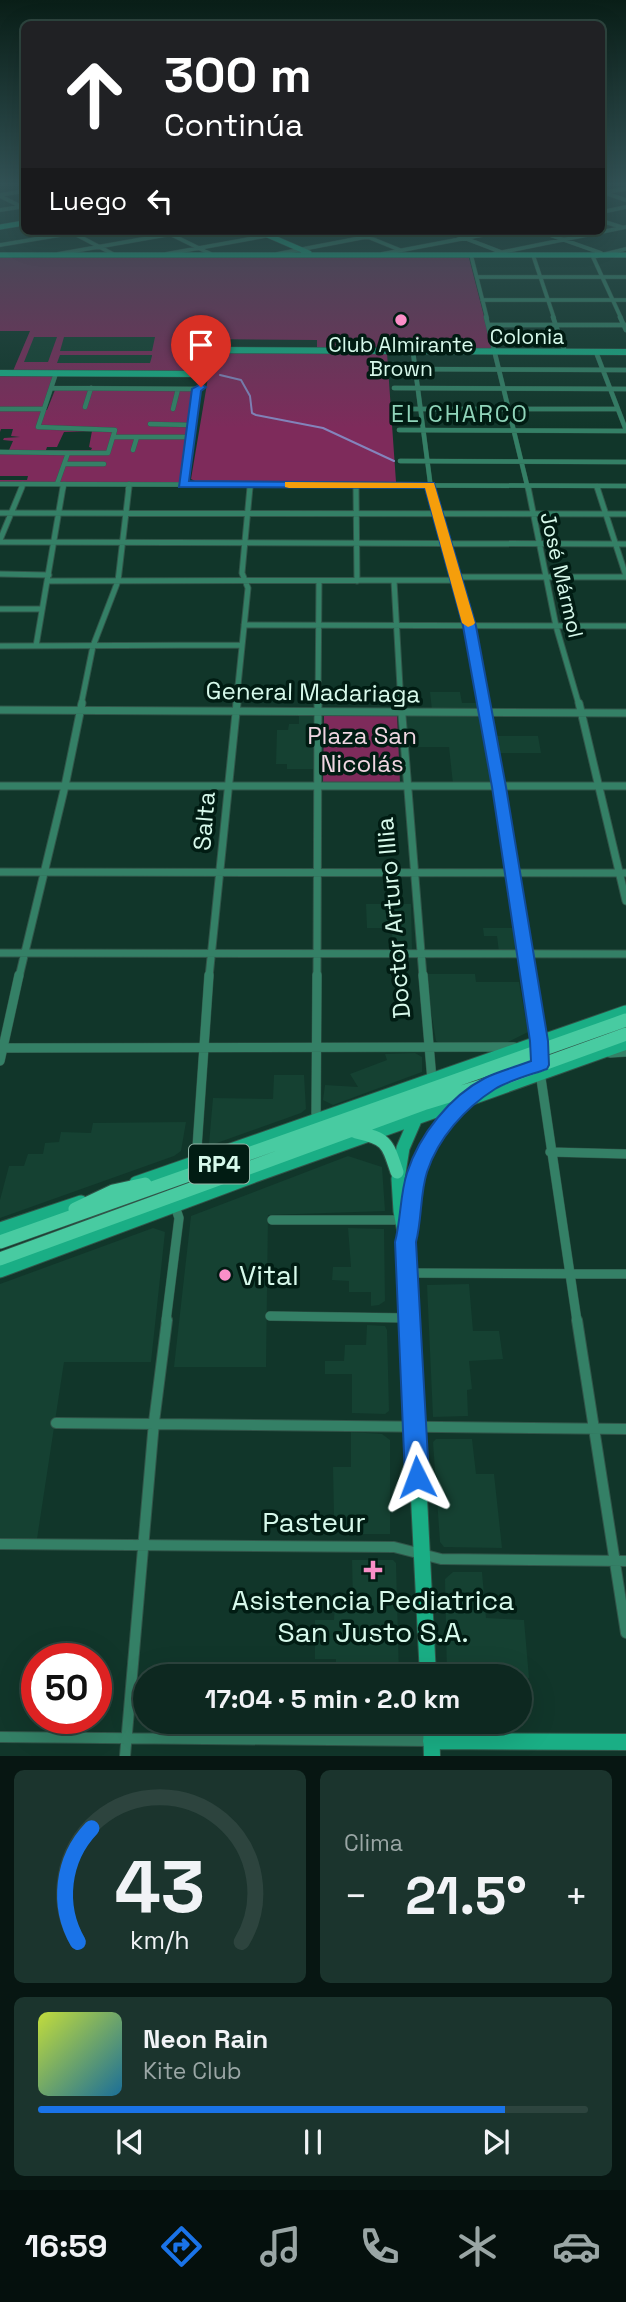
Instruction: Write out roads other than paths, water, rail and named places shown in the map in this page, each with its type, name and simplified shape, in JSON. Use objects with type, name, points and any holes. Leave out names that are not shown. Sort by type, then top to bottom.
[{"type":"main road","name":"RP4","points":[[1,1238],[23,1234],[192,1169],[539,1045],[625,1021]]},
{"type":"main road","name":"RP4","points":[[0,1261],[426,1103],[540,1070],[625,1021]]},
{"type":"main road","points":[[467,1100],[491,1083]]},
{"type":"main road","points":[[343,1135],[360,1131],[373,1134],[383,1141],[397,1171]]},
{"type":"main road","points":[[23,1234],[113,1191],[192,1169]]},
{"type":"street","name":"José Mármol","points":[[474,265],[523,462],[544,577],[582,713],[598,786],[622,873],[626,901]]},
{"type":"street","points":[[536,265],[565,352]]},
{"type":"street","points":[[489,325],[625,327],[598,265]]},
{"type":"street","points":[[477,277],[626,277]]},
{"type":"street","points":[[482,300],[626,300]]},
{"type":"street","name":"Colonia","points":[[204,374],[208,352],[218,350],[626,352]]},
{"type":"street","points":[[413,352],[430,485],[469,626],[499,787],[539,1045],[550,1152],[572,1273],[593,1428],[626,1633]]},
{"type":"street","points":[[399,430],[626,430],[596,352]]},
{"type":"street","points":[[391,369],[626,370]]},
{"type":"street","points":[[0,373],[204,374],[201,387],[196,389],[51,388]]},
{"type":"street","points":[[0,452],[108,453],[115,430],[40,428],[56,373]]},
{"type":"street","points":[[85,407],[91,388]]},
{"type":"street","points":[[394,388],[626,389]]},
{"type":"street","points":[[173,409],[178,389]]},
{"type":"street","points":[[183,484],[196,389]]},
{"type":"street","points":[[0,409],[44,409]]},
{"type":"street","points":[[396,409],[618,409]]},
{"type":"street","points":[[150,424],[191,425]]},
{"type":"street","points":[[113,436],[191,437]]},
{"type":"street","points":[[134,450],[136,437]]},
{"type":"street","points":[[57,484],[68,453]]},
{"type":"street","points":[[400,461],[626,461]]},
{"type":"street","points":[[64,464],[104,464]]},
{"type":"street","points":[[0,484],[626,486]]},
{"type":"street","points":[[23,484],[0,541],[626,544]]},
{"type":"street","points":[[36,646],[64,484]]},
{"type":"street","points":[[0,1060],[42,872],[65,786],[93,646],[118,581],[128,513],[129,484]]},
{"type":"street","name":"Salta","points":[[192,1169],[248,587],[242,576],[250,485]]},
{"type":"street","points":[[356,485],[357,581]]},
{"type":"street","points":[[0,574],[118,581],[394,581],[626,576],[597,486]]},
{"type":"street","points":[[0,513],[626,514]]},
{"type":"street","points":[[316,1120],[319,581]]},
{"type":"street","name":"Doctor Arturo Illia","points":[[394,581],[406,786],[432,1083],[426,1103],[413,1121],[397,1171],[406,1220],[427,1664]]},
{"type":"street","points":[[0,609],[42,609]]},
{"type":"street","points":[[244,625],[626,626]]},
{"type":"street","points":[[0,646],[241,645]]},
{"type":"street","name":"General Madariaga","points":[[0,710],[626,713]]},
{"type":"street","points":[[0,786],[626,786]]},
{"type":"street","points":[[0,872],[622,873]]},
{"type":"street","points":[[0,953],[626,954]]},
{"type":"street","points":[[0,1271],[413,1121],[540,1070],[626,1043]]},
{"type":"street","points":[[1,1048],[430,1049],[539,1045]]},
{"type":"street","points":[[192,1169],[316,1120],[432,1083],[522,1047]]},
{"type":"street","points":[[598,1053],[626,1052]]},
{"type":"street","name":"Doctor Arturo Illia","points":[[406,1220],[416,1174],[434,1135],[467,1100]]},
{"type":"street","points":[[550,1152],[626,1154]]},
{"type":"street","points":[[1,1238],[113,1191]]},
{"type":"street","points":[[125,1756],[154,1422],[178,1218],[175,1206]]},
{"type":"street","points":[[272,1220],[406,1220]]},
{"type":"street","points":[[407,1273],[626,1274]]},
{"type":"street","points":[[270,1315],[409,1318]]},
{"type":"street","points":[[56,1423],[626,1429]]},
{"type":"street","name":"Pasteur","points":[[0,1544],[394,1547],[441,1559],[626,1562]]},
{"type":"street","points":[[0,1737],[127,1737],[431,1748],[626,1742]]},
{"type":"waterway","points":[[220,375],[241,380],[250,396],[252,413],[256,415],[323,428],[394,461]]},
{"type":"place","name":"Club Almirante Brown","points":[[401,320]]},
{"type":"place","name":"Vital","points":[[225,1275]]},
{"type":"place","name":"Asistencia Pediatrica San Justo S.A.","points":[[373,1570]]},
{"type":"district","name":"EL CHARCO","points":[[460,414]]},
{"type":"park label","name":"Plaza San Nicolás","points":[[362,749]]}]
